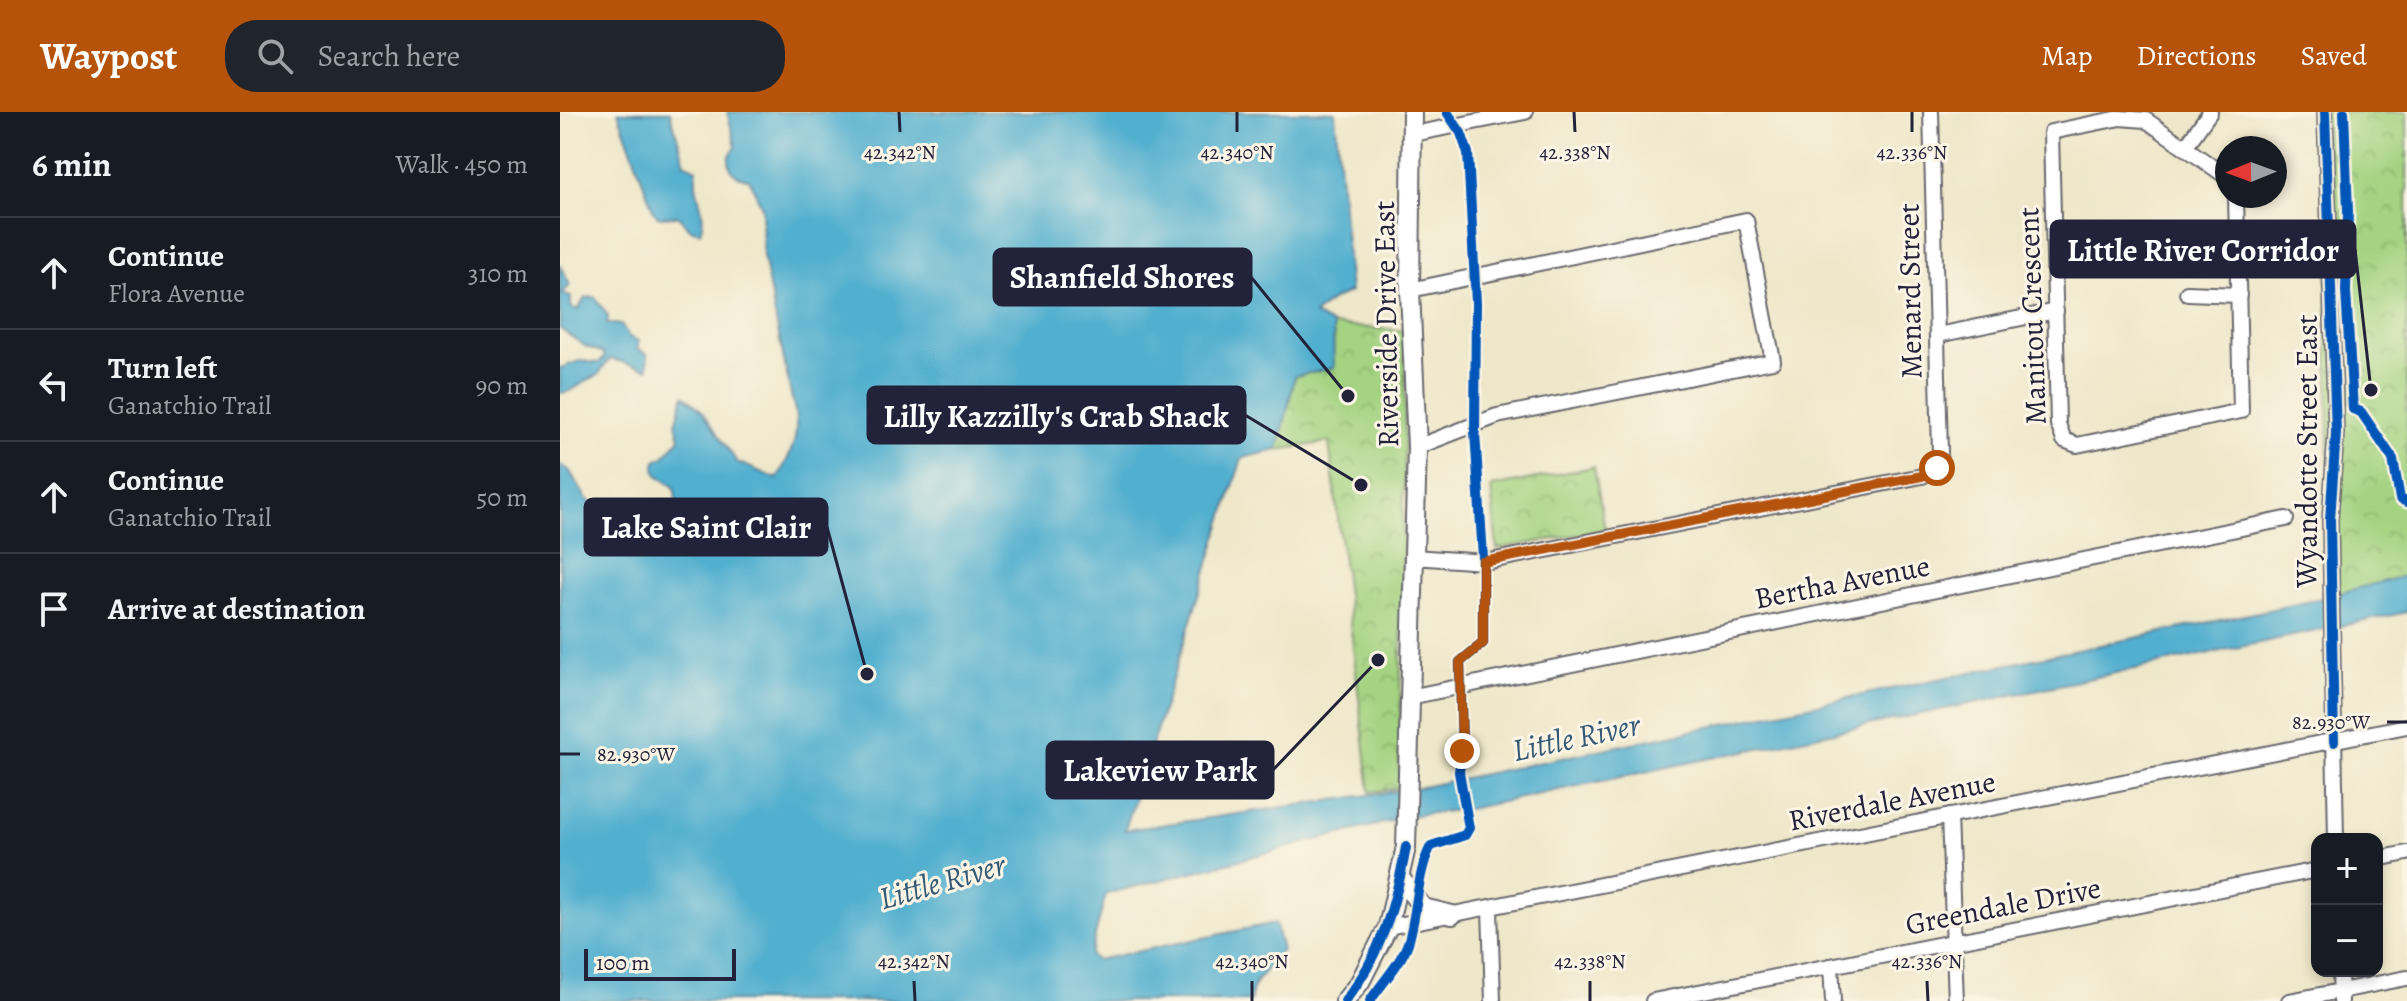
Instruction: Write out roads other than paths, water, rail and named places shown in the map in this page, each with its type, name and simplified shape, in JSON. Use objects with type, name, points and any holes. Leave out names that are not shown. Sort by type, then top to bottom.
[{"type":"main road","name":"Riverside Drive East","points":[[1345,1001],[1360,982],[1388,927],[1406,847],[1417,447],[1410,290],[1412,112]]},
{"type":"main road","points":[[1400,878],[1423,908],[1452,915]]},
{"type":"street","points":[[1413,134],[1525,112]]},
{"type":"street","name":"Menard Street","points":[[1413,557],[1485,562],[1922,476],[1937,468],[1938,335],[1931,112]]},
{"type":"street","points":[[2186,146],[2210,112]]},
{"type":"street","name":"Wyandotte Street East","points":[[2325,112],[2336,433],[2331,582],[2336,833]]},
{"type":"street","name":"Manitou Crescent","points":[[2215,168],[2146,120],[2120,118],[2051,132],[2058,424],[2064,440],[2077,445],[2241,411],[2236,208]]},
{"type":"street","points":[[1410,290],[1746,220],[1773,361],[1497,416],[1417,447]]},
{"type":"street","points":[[2187,293],[2239,295]]},
{"type":"street","points":[[1938,335],[2056,311]]},
{"type":"street","name":"Bertha Avenue","points":[[1409,697],[2286,519]]},
{"type":"street","name":"Riverdale Avenue","points":[[1388,927],[2407,726]]},
{"type":"street","points":[[1949,816],[1956,1001]]},
{"type":"street","points":[[2383,858],[2407,853]]},
{"type":"street","name":"Greendale Drive","points":[[1653,1001],[2311,871]]},
{"type":"street","points":[[1490,909],[1493,1001]]},
{"type":"street","points":[[1831,966],[1833,1001]]},
{"type":"street","points":[[2289,1001],[2341,996],[2407,978]]},
{"type":"water","points":[[618,112],[670,112],[685,163],[697,169],[696,185],[702,216],[700,232],[690,229],[678,216],[659,217],[654,213]]},
{"type":"water","name":"Little River","points":[[727,112],[1335,112],[1350,292],[1332,300],[1314,315],[1333,325],[1334,368],[1295,376],[1278,450],[1242,458],[1125,830],[1417,788],[2306,602],[2407,575],[2407,612],[1468,809],[1415,815],[1106,894],[1090,955],[1096,960],[1275,923],[1282,950],[1255,983],[1250,1001],[560,1001],[560,465],[569,470],[586,498],[606,516],[662,510],[685,515],[677,505],[674,487],[655,471],[656,461],[663,458],[680,438],[676,423],[684,395],[702,411],[737,462],[777,479],[795,438],[794,407],[763,257],[762,207],[749,179],[737,175],[730,167],[729,157],[736,147]]},
{"type":"water","points":[[560,265],[570,285],[562,294],[571,297],[571,307],[578,310],[585,298],[595,297],[608,316],[607,324],[621,324],[629,337],[639,341],[637,349],[647,354],[648,369],[610,359],[597,376],[560,393],[560,368],[580,361],[599,363],[605,357],[560,329]]},
{"type":"place","name":"Little River Corridor","points":[[2371,390]]},
{"type":"place","name":"Shanfield Shores","points":[[1348,396]]},
{"type":"place","name":"Lilly Kazzilly's Crab Shack","points":[[1361,485]]},
{"type":"place","name":"Lakeview Park","points":[[1378,660]]},
{"type":"place","name":"Lake Saint Clair","points":[[867,674]]}]
